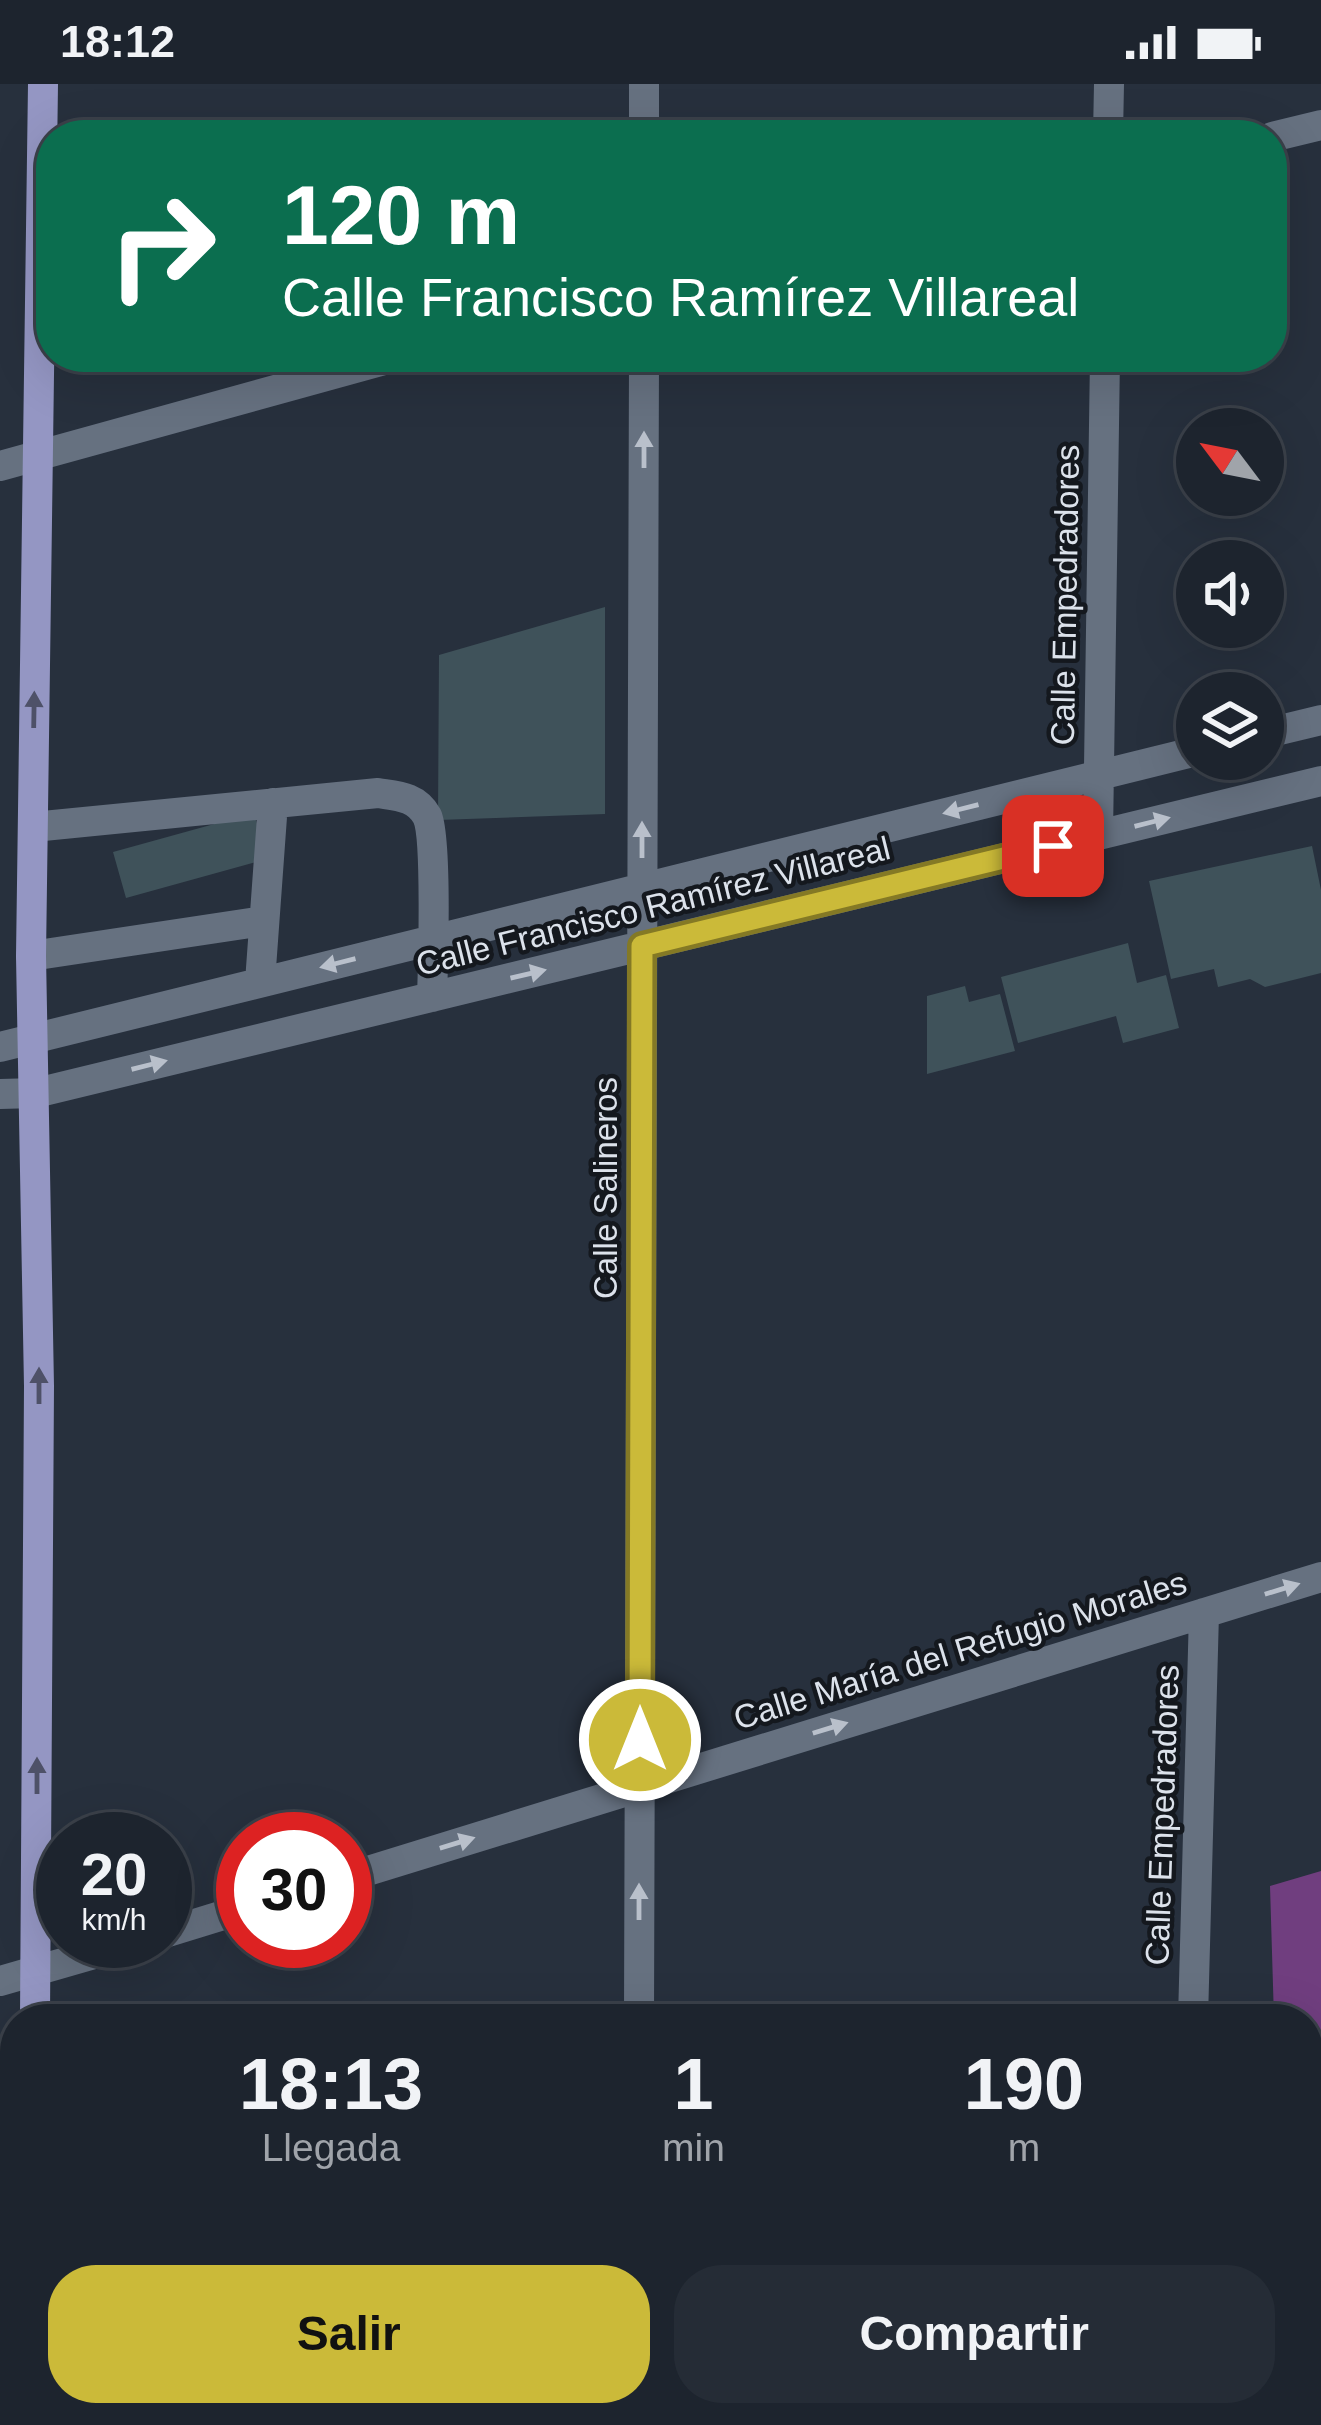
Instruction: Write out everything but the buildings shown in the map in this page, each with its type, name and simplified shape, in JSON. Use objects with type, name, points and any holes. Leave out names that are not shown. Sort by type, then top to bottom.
[{"type":"main road","points":[[42,120],[43,84]]},
{"type":"main road","points":[[35,2004],[39,1410],[31,956],[38,372]]},
{"type":"street","points":[[644,84],[644,120]]},
{"type":"street","points":[[1108,120],[1109,84]]},
{"type":"street","points":[[1287,133],[1321,125]]},
{"type":"street","points":[[0,466],[340,372]]},
{"type":"street","name":"Calle Salineros","points":[[639,2004],[644,372]]},
{"type":"street","name":"Calle Empedradores","points":[[1098,835],[1105,372]]},
{"type":"street","points":[[1284,729],[1321,720]]},
{"type":"street","name":"Calle Francisco Ramírez Villareal","points":[[0,1047],[1176,756]]},
{"type":"street","name":"Calle Francisco Ramírez Villareal","points":[[0,1094],[36,1093],[1321,781]]},
{"type":"street","points":[[33,827],[378,793],[411,799],[428,818],[432,997]]},
{"type":"street","points":[[260,982],[273,803]]},
{"type":"street","points":[[31,956],[263,920]]},
{"type":"street","name":"Calle María del Refugio Morales","points":[[372,1870],[1321,1577]]},
{"type":"street","name":"Calle Empedradores","points":[[1193,2004],[1204,1613]]},
{"type":"street","points":[[0,1981],[52,1968]]},
{"type":"shaded area","points":[[1321,1871],[1321,2004],[1274,2004],[1270,1886]]},
{"type":"route","points":[[640,1740],[642,946],[1053,846]]}]
